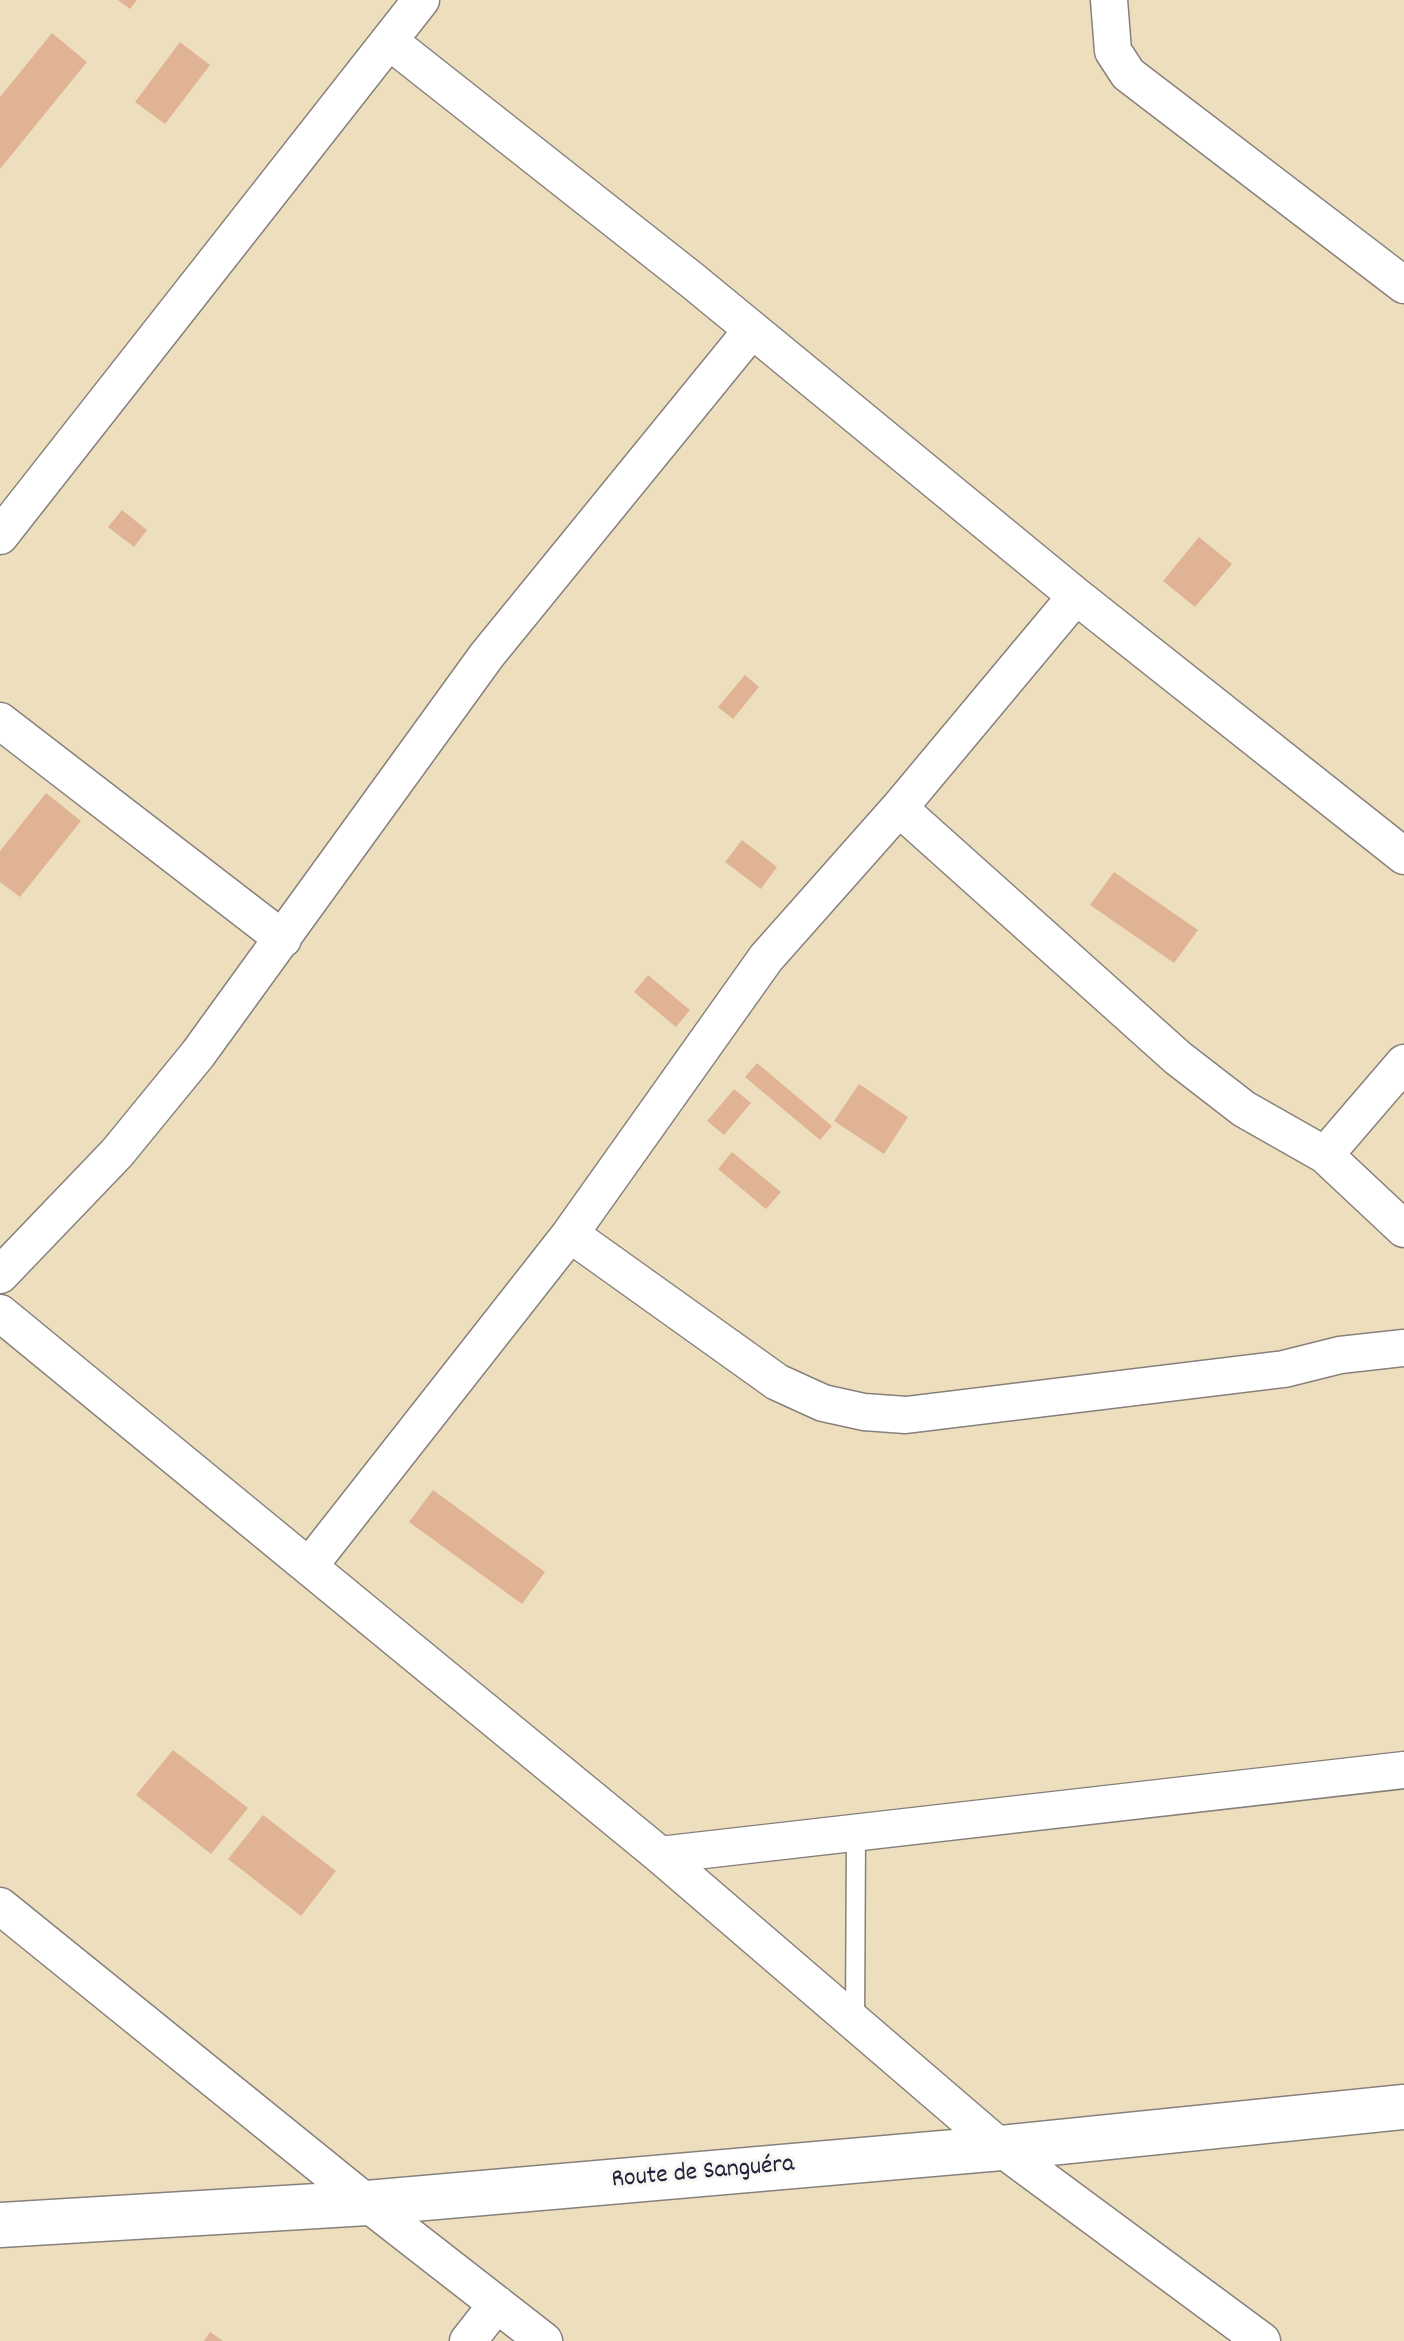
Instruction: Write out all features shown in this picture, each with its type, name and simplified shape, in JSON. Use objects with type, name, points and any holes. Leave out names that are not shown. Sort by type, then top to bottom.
[{"type":"street","points":[[0,536],[421,0]]},
{"type":"street","points":[[1109,0],[1113,51],[1128,74],[1404,285]]},
{"type":"street","points":[[389,41],[693,281],[1076,596],[1404,856]]},
{"type":"street","points":[[0,1275],[117,1153],[198,1054],[487,655],[751,331]]},
{"type":"street","points":[[310,1565],[570,1234],[766,958],[899,808],[1076,596]]},
{"type":"street","points":[[0,721],[283,939]]},
{"type":"street","points":[[899,808],[1178,1058],[1244,1109],[1325,1155],[1404,1229]]},
{"type":"street","points":[[1325,1155],[1404,1063]]},
{"type":"street","points":[[570,1234],[777,1382],[823,1403],[864,1412],[906,1415],[1284,1369],[1340,1355],[1404,1348]]},
{"type":"street","points":[[0,1313],[660,1855],[1001,2148],[1262,2341]]},
{"type":"street","points":[[660,1855],[1404,1770]]},
{"type":"street","points":[[0,1906],[367,2203],[544,2341]]},
{"type":"street","name":"Route de Sanguéra","points":[[0,2225],[367,2203],[1001,2148],[1404,2107]]},
{"type":"street","points":[[468,2341],[497,2304]]},
{"type":"lane","points":[[855,2022],[856,1834]]},
{"type":"building","points":[[118,0],[137,0],[130,9]]},
{"type":"building","points":[[52,33],[87,62],[0,169],[0,97]]},
{"type":"building","points":[[180,42],[210,65],[165,124],[135,102]]},
{"type":"building","points":[[122,510],[147,530],[134,547],[108,527]]},
{"type":"building","points":[[1199,537],[1232,564],[1195,607],[1163,581]]},
{"type":"building","points":[[745,675],[759,687],[733,719],[718,707]]},
{"type":"building","points":[[46,793],[81,821],[20,897],[0,882],[0,851]]},
{"type":"building","points":[[742,840],[777,867],[761,889],[725,862]]},
{"type":"building","points":[[1114,872],[1198,930],[1174,963],[1090,905]]},
{"type":"building","points":[[648,975],[690,1010],[676,1027],[634,992]]},
{"type":"building","points":[[757,1063],[832,1126],[820,1140],[745,1077]]},
{"type":"building","points":[[859,1084],[908,1117],[884,1154],[834,1121]]},
{"type":"building","points":[[734,1089],[751,1103],[724,1135],[707,1121]]},
{"type":"building","points":[[732,1152],[781,1192],[766,1209],[718,1169]]},
{"type":"building","points":[[433,1490],[545,1572],[522,1604],[409,1522]]},
{"type":"building","points":[[173,1750],[248,1808],[211,1854],[136,1795]]},
{"type":"building","points":[[263,1815],[336,1871],[301,1916],[228,1859]]},
{"type":"building","points":[[210,2332],[223,2341],[204,2341]]}]
